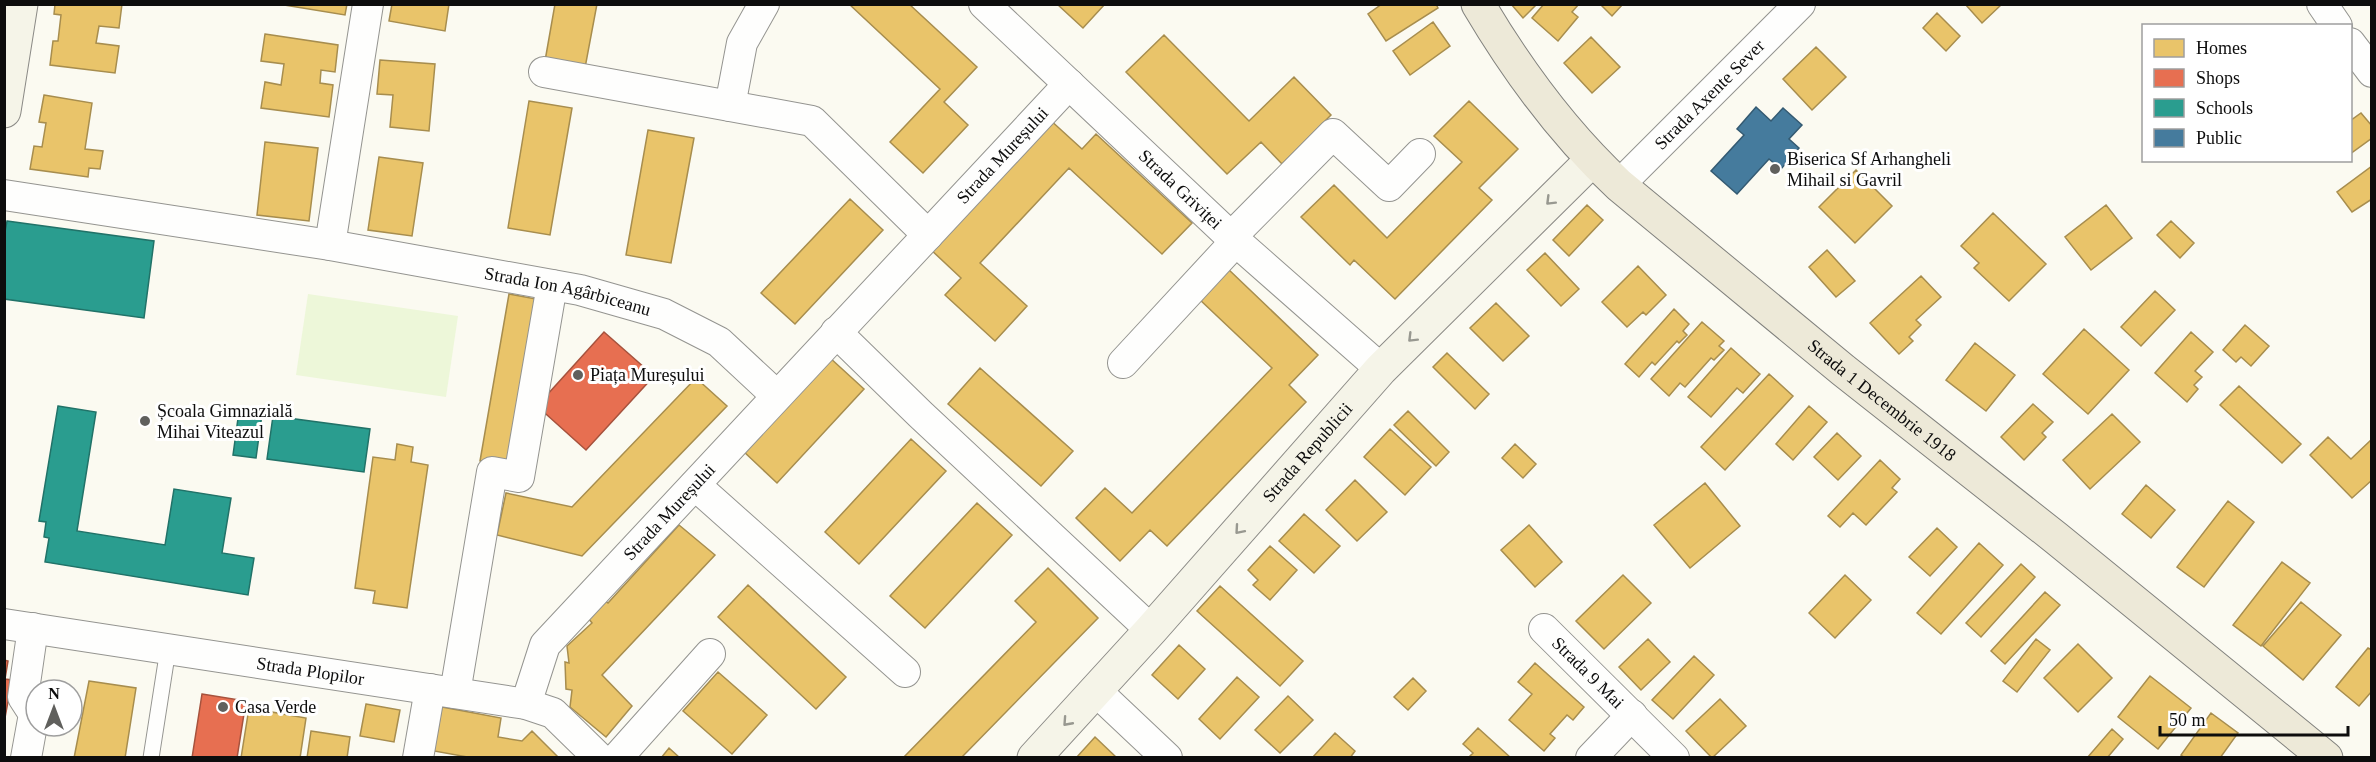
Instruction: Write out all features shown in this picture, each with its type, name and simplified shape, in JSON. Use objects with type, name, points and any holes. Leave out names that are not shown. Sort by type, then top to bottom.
[{"type":"main road","name":"Strada 1 Decembrie 1918","points":[[1478,4],[1522,72],[1557,119],[1592,160],[1619,185],[1825,355],[2047,531],[2326,758]]},
{"type":"street","points":[[5,104],[21,4]]},
{"type":"street","points":[[330,245],[368,4]]},
{"type":"street","points":[[730,106],[742,43],[764,4]]},
{"type":"street","name":"Strada Griviței","points":[[984,4],[1233,239],[1381,369]]},
{"type":"street","name":"Strada Axente Sever","points":[[1619,185],[1800,4]]},
{"type":"street","points":[[2322,4],[2336,24]]},
{"type":"street","points":[[2352,47],[2372,72]]},
{"type":"street","points":[[544,72],[812,121],[928,235]]},
{"type":"street","name":"Strada Mureșului","points":[[526,704],[545,645],[1069,84]]},
{"type":"street","points":[[1123,363],[1233,239],[1333,134],[1389,186],[1420,154]]},
{"type":"street","name":"Strada Republicii","points":[[1034,758],[1151,630],[1381,369],[1592,160]]},
{"type":"street","name":"Strada Ion Agârbiceanu","points":[[4,195],[330,245],[580,290],[664,314],[719,342],[777,396]]},
{"type":"street","points":[[418,758],[443,691],[492,472],[519,477],[552,285]]},
{"type":"street","points":[[836,332],[920,414],[1151,630]]},
{"type":"street","points":[[695,485],[905,672]]},
{"type":"street","points":[[19,626],[23,697],[34,714],[26,758]]},
{"type":"street","name":"Strada Plopilor","points":[[19,626],[526,704],[553,713],[599,758]]},
{"type":"street","name":"Strada 9 Mai","points":[[1544,629],[1674,758]]},
{"type":"street","points":[[617,758],[710,654]]},
{"type":"street","points":[[1095,690],[1167,758]]},
{"type":"street","name":"Strada 9 Mai","points":[[1591,758],[1632,715]]},
{"type":"lane","points":[[151,758],[168,649]]},
{"type":"green space","points":[[308,294],[458,316],[446,397],[296,375]]},
{"type":"building: Homes","points":[[55,4],[122,4],[119,28],[99,26],[96,43],[119,46],[115,73],[50,65],[53,41],[58,41],[61,15],[54,14]]},
{"type":"building: Homes","points":[[278,4],[347,4],[345,15]]},
{"type":"building: Homes","points":[[392,4],[449,4],[445,31],[389,21]]},
{"type":"building: Homes","points":[[555,4],[597,4],[585,68],[545,61]]},
{"type":"building: Homes","points":[[849,4],[909,4],[977,67],[944,102],[968,125],[923,173],[890,142],[940,89]]},
{"type":"building: Homes","points":[[1057,4],[1105,4],[1083,28]]},
{"type":"building: Homes","points":[[1382,4],[1436,4],[1438,8],[1386,41],[1368,14]]},
{"type":"building: Homes","points":[[1511,4],[1537,4],[1523,18]]},
{"type":"building: Homes","points":[[1544,4],[1579,4],[1572,12],[1578,17],[1558,41],[1532,18]]},
{"type":"building: Homes","points":[[1600,4],[1623,4],[1612,16]]},
{"type":"building: Homes","points":[[1965,4],[2002,4],[1982,23]]},
{"type":"building: Homes","points":[[1937,13],[1960,36],[1946,51],[1923,28]]},
{"type":"building: Homes","points":[[1433,22],[1450,46],[1410,75],[1393,51]]},
{"type":"building: Homes","points":[[265,34],[338,45],[335,72],[321,70],[320,83],[333,85],[329,117],[261,108],[265,82],[281,85],[284,64],[261,61]]},
{"type":"building: Homes","points":[[1164,35],[1249,121],[1294,77],[1331,115],[1282,164],[1261,142],[1227,174],[1126,72]]},
{"type":"building: Homes","points":[[1591,37],[1620,67],[1592,93],[1564,63]]},
{"type":"building: Homes","points":[[1816,47],[1846,77],[1812,110],[1783,79]]},
{"type":"building: Homes","points":[[380,60],[435,64],[429,131],[390,127],[393,95],[377,94]]},
{"type":"building: Homes","points":[[44,95],[92,103],[85,149],[103,151],[100,169],[89,168],[88,177],[30,169],[34,146],[42,147],[46,123],[39,122]]},
{"type":"building: Homes","points":[[529,101],[572,108],[550,235],[508,228]]},
{"type":"building: Homes","points":[[1469,101],[1518,149],[1479,188],[1492,200],[1395,299],[1354,260],[1350,265],[1301,217],[1334,185],[1387,238],[1462,162],[1434,136]]},
{"type":"building: Homes","points":[[2361,113],[2372,126],[2372,138],[2352,153],[2352,120]]},
{"type":"building: Homes","points":[[1048,118],[1082,149],[1096,134],[1192,223],[1162,254],[1069,168],[980,263],[1027,306],[995,341],[945,295],[961,278],[928,247]]},
{"type":"building: Homes","points":[[648,130],[694,138],[671,263],[626,255]]},
{"type":"building: Homes","points":[[265,142],[318,148],[309,221],[257,215]]},
{"type":"building: Homes","points":[[379,157],[423,163],[412,236],[368,230]]},
{"type":"building: Homes","points":[[2372,166],[2372,199],[2352,212],[2337,192]]},
{"type":"building: Homes","points":[[1856,170],[1892,206],[1855,243],[1819,207]]},
{"type":"building: Homes","points":[[850,199],[883,230],[795,324],[761,293]]},
{"type":"building: Homes","points":[[1587,205],[1603,220],[1569,256],[1553,240]]},
{"type":"building: Homes","points":[[2106,205],[2132,238],[2091,270],[2065,237]]},
{"type":"building: Homes","points":[[1993,213],[2046,264],[2009,301],[1974,268],[1979,263],[1961,246]]},
{"type":"building: Homes","points":[[2171,221],[2194,243],[2180,258],[2157,235]]},
{"type":"building: Homes","points":[[1827,250],[1855,281],[1836,297],[1809,267]]},
{"type":"building: Homes","points":[[1545,253],[1579,289],[1561,306],[1527,270]]},
{"type":"building: Homes","points":[[1638,266],[1666,295],[1646,315],[1643,312],[1627,327],[1602,302]]},
{"type":"building: Homes","points":[[1227,268],[1318,355],[1289,385],[1306,402],[1167,546],[1150,530],[1120,561],[1076,518],[1105,488],[1132,513],[1272,368],[1198,298]]},
{"type":"building: Homes","points":[[1921,276],[1941,297],[1916,320],[1921,325],[1909,337],[1913,341],[1899,354],[1870,323]]},
{"type":"building: Homes","points":[[2155,291],[2175,310],[2141,346],[2121,327]]},
{"type":"building: Homes","points":[[509,294],[536,299],[508,466],[480,461]]},
{"type":"building: Homes","points":[[1496,303],[1529,336],[1503,361],[1470,328]]},
{"type":"building: Homes","points":[[1674,309],[1689,324],[1683,331],[1687,335],[1679,343],[1677,341],[1655,365],[1652,362],[1639,377],[1625,364]]},
{"type":"building: Homes","points":[[1702,322],[1724,341],[1719,346],[1724,350],[1714,360],[1711,358],[1685,387],[1680,383],[1669,396],[1651,379]]},
{"type":"building: Homes","points":[[2245,325],[2269,346],[2251,366],[2241,357],[2236,362],[2223,350]]},
{"type":"building: Homes","points":[[2084,329],[2129,370],[2088,414],[2043,374]]},
{"type":"building: Homes","points":[[2191,332],[2213,352],[2195,371],[2202,377],[2194,385],[2198,389],[2187,402],[2155,373]]},
{"type":"building: Homes","points":[[1975,343],[2015,375],[1986,411],[1946,380]]},
{"type":"building: Homes","points":[[1731,348],[1760,374],[1743,393],[1737,388],[1711,417],[1688,397]]},
{"type":"building: Homes","points":[[1447,353],[1489,394],[1475,409],[1433,367]]},
{"type":"building: Homes","points":[[829,357],[864,389],[777,483],[742,450]]},
{"type":"building: Homes","points":[[980,368],[1073,451],[1041,486],[948,404]]},
{"type":"building: Homes","points":[[1769,374],[1793,396],[1725,470],[1701,447]]},
{"type":"building: Homes","points":[[696,378],[727,406],[582,556],[497,535],[506,493],[572,507]]},
{"type":"building: Homes","points":[[2239,386],[2301,444],[2282,463],[2220,405]]},
{"type":"building: Homes","points":[[2033,404],[2053,422],[2042,433],[2046,437],[2024,460],[2001,437]]},
{"type":"building: Homes","points":[[1809,406],[1827,422],[1793,460],[1776,444]]},
{"type":"building: Homes","points":[[1408,411],[1449,452],[1436,466],[1394,425]]},
{"type":"building: Homes","points":[[2112,414],[2140,442],[2090,489],[2063,460]]},
{"type":"building: Homes","points":[[1390,429],[1431,467],[1405,495],[1364,457]]},
{"type":"building: Homes","points":[[1837,433],[1861,456],[1838,480],[1814,457]]},
{"type":"building: Homes","points":[[2328,437],[2351,459],[2372,439],[2372,480],[2352,498],[2310,455]]},
{"type":"building: Homes","points":[[911,439],[946,471],[859,564],[825,532]]},
{"type":"building: Homes","points":[[397,444],[413,447],[411,462],[428,465],[407,608],[373,603],[375,591],[355,588],[373,457],[395,460]]},
{"type":"building: Homes","points":[[1515,444],[1536,464],[1523,478],[1502,458]]},
{"type":"building: Homes","points":[[1880,460],[1900,479],[1892,488],[1897,492],[1866,525],[1853,513],[1840,527],[1828,516]]},
{"type":"building: Homes","points":[[1355,480],[1387,512],[1357,541],[1326,510]]},
{"type":"building: Homes","points":[[1705,483],[1740,526],[1690,568],[1654,525]]},
{"type":"building: Homes","points":[[2146,485],[2175,510],[2151,538],[2122,514]]},
{"type":"building: Homes","points":[[2228,501],[2254,522],[2204,587],[2177,567]]},
{"type":"building: Homes","points":[[977,503],[1012,535],[925,628],[890,596]]},
{"type":"building: Homes","points":[[1304,514],[1340,546],[1314,573],[1279,541]]},
{"type":"building: Homes","points":[[679,525],[715,555],[602,675],[632,706],[606,737],[570,707],[572,690],[566,689],[565,662],[569,663],[567,646],[592,623],[589,619],[605,601],[608,603]]},
{"type":"building: Homes","points":[[1529,525],[1562,562],[1535,587],[1501,550]]},
{"type":"building: Homes","points":[[1937,528],[1957,547],[1930,576],[1909,557]]},
{"type":"building: Homes","points":[[1979,543],[2003,565],[1941,634],[1917,613]]},
{"type":"building: Homes","points":[[1270,546],[1297,570],[1270,600],[1253,585],[1258,580],[1248,570]]},
{"type":"building: Homes","points":[[2282,562],[2310,583],[2261,646],[2233,625]]},
{"type":"building: Homes","points":[[2021,564],[2035,577],[1981,637],[1966,623]]},
{"type":"building: Homes","points":[[1048,568],[1098,618],[961,758],[903,758],[1036,622],[1015,601]]},
{"type":"building: Homes","points":[[1623,575],[1651,603],[1604,649],[1576,621]]},
{"type":"building: Homes","points":[[1845,575],[1871,600],[1835,638],[1809,613]]},
{"type":"building: Homes","points":[[748,585],[846,677],[816,709],[718,617]]},
{"type":"building: Homes","points":[[1220,586],[1303,661],[1280,686],[1197,611]]},
{"type":"building: Homes","points":[[2045,592],[2060,605],[2005,664],[1991,651]]},
{"type":"building: Homes","points":[[2301,602],[2341,635],[2303,680],[2263,646]]},
{"type":"building: Homes","points":[[1648,639],[1670,662],[1641,690],[1619,667]]},
{"type":"building: Homes","points":[[2036,639],[2050,650],[2017,692],[2003,681]]},
{"type":"building: Homes","points":[[2078,644],[2112,678],[2078,712],[2044,678]]},
{"type":"building: Homes","points":[[1179,645],[1205,669],[1178,699],[1152,675]]},
{"type":"building: Homes","points":[[2368,648],[2372,650],[2372,691],[2359,706],[2336,687]]},
{"type":"building: Homes","points":[[1694,656],[1714,675],[1673,719],[1652,700]]},
{"type":"building: Homes","points":[[1535,663],[1584,707],[1573,720],[1567,715],[1550,734],[1555,738],[1544,751],[1509,720],[1532,694],[1518,682]]},
{"type":"building: Homes","points":[[718,672],[767,715],[732,754],[683,711]]},
{"type":"building: Homes","points":[[2150,676],[2191,708],[2158,749],[2118,717]]},
{"type":"building: Homes","points":[[1237,677],[1259,697],[1220,739],[1199,719]]},
{"type":"building: Homes","points":[[1413,678],[1426,691],[1408,710],[1394,697]]},
{"type":"building: Homes","points":[[89,681],[136,688],[125,758],[74,758],[78,738],[84,738],[84,707]]},
{"type":"building: Homes","points":[[1288,696],[1313,720],[1280,753],[1255,730]]},
{"type":"building: Homes","points":[[1720,699],[1746,726],[1712,758],[1686,731]]},
{"type":"building: Homes","points":[[366,704],[400,710],[394,742],[360,736]]},
{"type":"building: Homes","points":[[442,707],[501,718],[498,737],[522,741],[532,731],[559,758],[473,758],[434,751]]},
{"type":"building: Homes","points":[[249,708],[306,718],[300,758],[241,758]]},
{"type":"building: Homes","points":[[2211,713],[2238,733],[2220,758],[2185,758],[2181,755]]},
{"type":"building: Homes","points":[[1478,728],[1511,758],[1468,758],[1473,753],[1463,744]]},
{"type":"building: Homes","points":[[2112,729],[2123,739],[2107,758],[2087,758]]},
{"type":"building: Homes","points":[[311,731],[350,737],[347,758],[307,758]]},
{"type":"building: Homes","points":[[1335,733],[1355,751],[1350,758],[1312,758]]},
{"type":"building: Homes","points":[[1095,737],[1117,758],[1076,758]]},
{"type":"building: Homes","points":[[669,748],[680,758],[661,758]]},
{"type":"building: Shops","points":[[604,332],[654,376],[586,450],[537,406]]},
{"type":"building: Shops","points":[[4,660],[8,661],[5,679],[12,680],[4,723]]},
{"type":"building: Shops","points":[[202,694],[246,701],[237,758],[192,758]]},
{"type":"building: Schools","points":[[7,221],[154,241],[144,318],[4,299],[4,237]]},
{"type":"building: Schools","points":[[58,406],[96,412],[77,531],[165,545],[174,489],[231,498],[222,553],[254,558],[248,595],[45,562],[49,538],[44,537],[46,522],[39,521]]},
{"type":"building: Schools","points":[[239,411],[262,414],[256,458],[233,455]]},
{"type":"building: Schools","points":[[273,416],[370,429],[364,472],[267,459]]},
{"type":"building: Public","points":[[1756,107],[1771,121],[1783,108],[1802,125],[1789,139],[1799,148],[1781,169],[1769,159],[1737,194],[1711,171],[1744,135],[1737,129]]},
{"type":"place","name":"Biserica Sf Arhangheli Mihail si Gavril","points":[[1775,169]]},
{"type":"place","name":"Piața Mureșului","points":[[578,375]]},
{"type":"place","name":"Școala Gimnazială Mihai Viteazul","points":[[145,421]]},
{"type":"place","name":"Casa Verde","points":[[223,707]]}]
